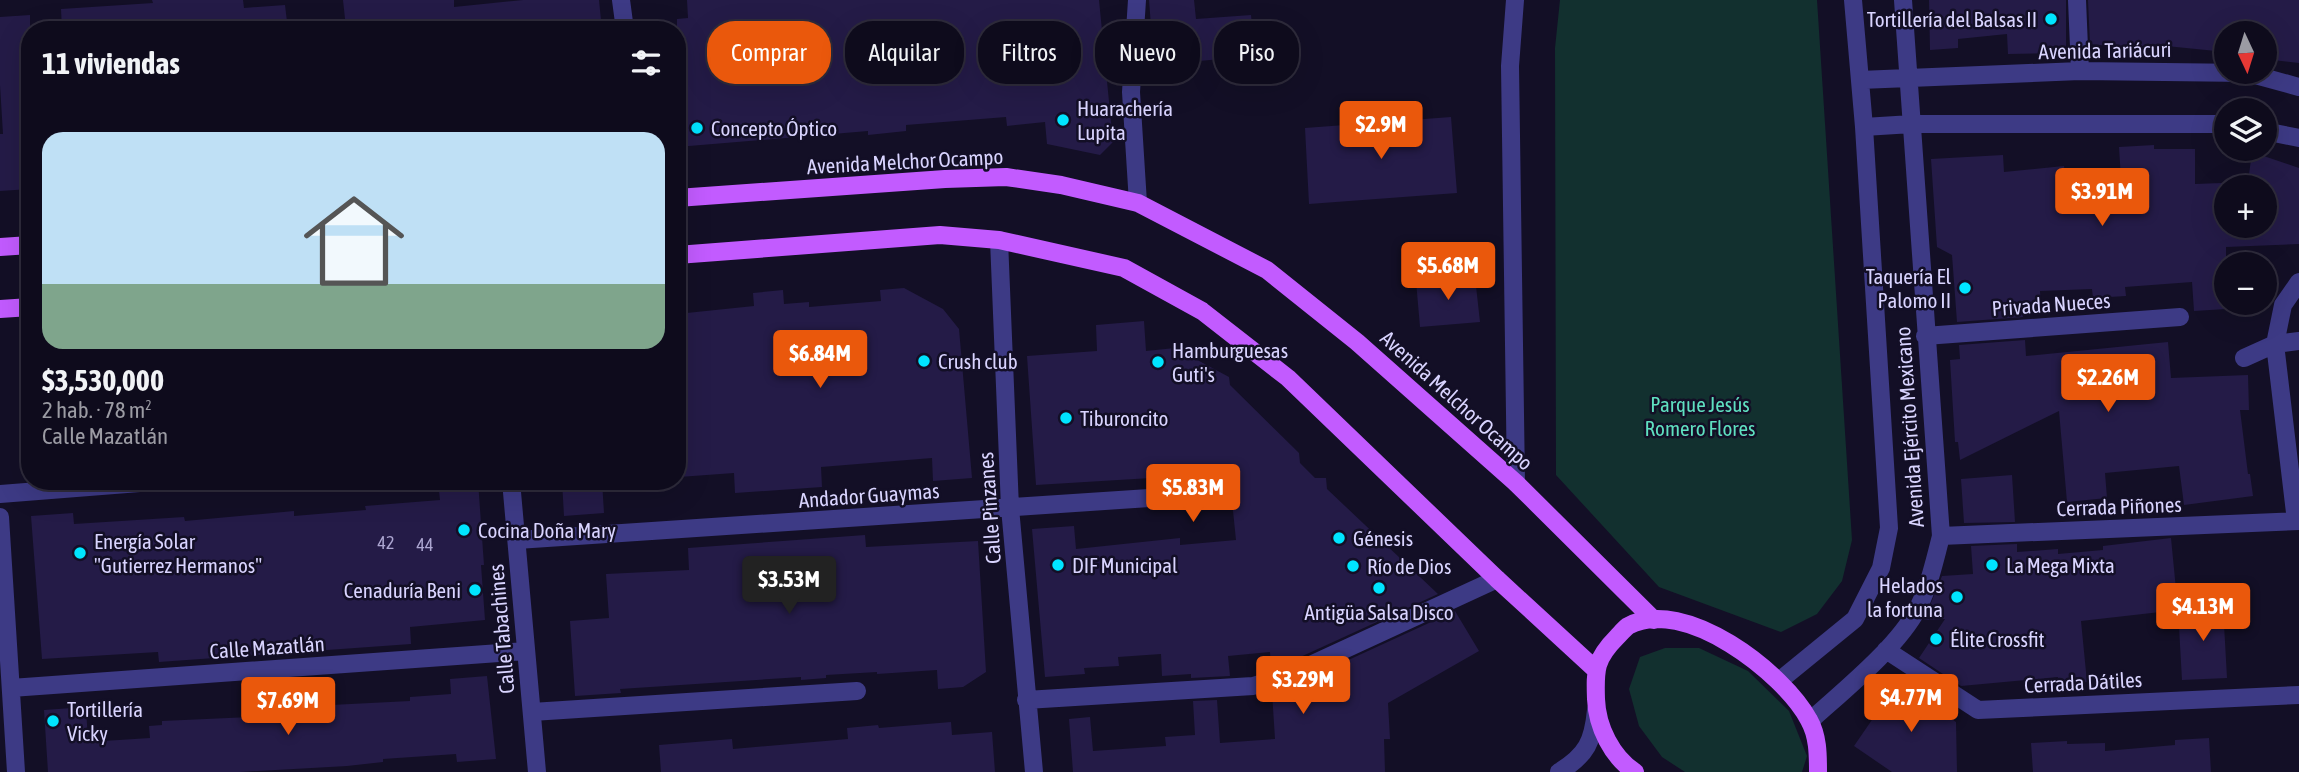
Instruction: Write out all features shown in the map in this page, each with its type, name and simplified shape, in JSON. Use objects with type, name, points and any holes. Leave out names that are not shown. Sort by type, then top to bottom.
[{"type":"main road","name":"Avenida Melchor Ocampo","points":[[686,197],[1006,177],[1061,185],[1138,203],[1268,270],[1357,342],[1516,482],[1654,620]]},
{"type":"main road","points":[[686,254],[940,235],[999,240],[1124,268],[1202,311],[1288,377],[1497,579],[1595,669]]},
{"type":"main road","points":[[0,247],[21,246]]},
{"type":"main road","points":[[0,309],[21,308]]},
{"type":"main road","points":[[1635,772],[1609,746],[1596,709],[1595,669],[1608,646],[1628,626],[1654,620],[1686,623],[1719,638],[1742,651],[1779,681],[1810,721],[1818,747],[1818,772]]},
{"type":"street","points":[[621,0],[624,21]]},
{"type":"street","points":[[1137,0],[1131,92],[1138,203]]},
{"type":"street","points":[[1515,0],[1510,66],[1516,482]]},
{"type":"street","name":"Avenida Ejército Mexicano","points":[[1779,681],[1855,620],[1881,568],[1889,528],[1864,127],[1853,0]]},
{"type":"street","name":"Avenida Ejército Mexicano","points":[[1810,721],[1886,650],[1917,610],[1933,569],[1941,536],[1903,0]]},
{"type":"street","points":[[2077,0],[2080,71]]},
{"type":"street","name":"Avenida Tariácuri","points":[[1909,79],[2080,71],[2248,73],[2299,87]]},
{"type":"street","points":[[1860,80],[1909,79]]},
{"type":"street","points":[[1864,127],[1912,124],[2214,124]]},
{"type":"street","points":[[2277,134],[2299,138]]},
{"type":"street","name":"Calle Pinzanes","points":[[999,240],[1010,509],[1034,772]]},
{"type":"street","points":[[2297,521],[2275,344],[2283,305],[2299,282]]},
{"type":"street","name":"Privada Nueces","points":[[1925,336],[2180,317]]},
{"type":"street","points":[[2244,358],[2275,344],[2299,341]]},
{"type":"street","points":[[0,494],[51,490]]},
{"type":"street","name":"Calle Tabachines","points":[[512,490],[537,772]]},
{"type":"street","name":"Andador Guaymas","points":[[517,540],[1225,494]]},
{"type":"street","points":[[0,517],[2,584],[16,772]]},
{"type":"street","name":"Cerrada Piñones","points":[[1941,536],[2297,521]]},
{"type":"street","points":[[1026,700],[1253,686],[1289,675],[1497,579]]},
{"type":"street","name":"Cerrada Dátiles","points":[[1886,650],[1978,710],[2299,695]]},
{"type":"street","name":"Calle Mazatlán","points":[[11,688],[526,651]]},
{"type":"street","points":[[532,712],[857,691]]},
{"type":"street","points":[[1559,772],[1574,762],[1593,736],[1596,709]]},
{"type":"green space","name":"Parque Jesús Romero Flores","points":[[1560,0],[1817,0],[1852,540],[1842,581],[1817,614],[1781,632],[1659,587],[1556,475],[1555,48]]},
{"type":"green space","points":[[1665,648],[1699,648],[1748,671],[1789,711],[1807,756],[1802,772],[1685,772],[1662,757],[1639,726],[1629,689],[1640,657]]},
{"type":"building","points":[[152,0],[243,0],[244,8],[285,5],[287,21],[62,21],[61,9],[153,3]]},
{"type":"building","points":[[343,0],[454,0],[454,7],[523,0],[599,0],[601,21],[345,21]]},
{"type":"building","points":[[687,0],[1099,0],[1101,21],[1095,21],[1095,84],[1107,84],[1113,142],[1100,155],[1047,144],[1045,122],[1007,126],[1006,117],[906,125],[906,131],[868,135],[868,131],[686,146],[686,21],[677,19],[688,18]]},
{"type":"building","points":[[1149,0],[1194,0],[1196,19],[1251,15],[1252,21],[1214,21],[1214,60],[1200,61],[1200,21],[1151,21]]},
{"type":"building","points":[[1929,0],[2066,0],[2066,53],[2008,54],[2007,34],[1958,39],[1958,48],[1930,50]]},
{"type":"building","points":[[2088,0],[2299,0],[2299,63],[2277,60],[2277,21],[2214,21],[2214,51],[2146,44],[2146,50],[2090,44]]},
{"type":"building","points":[[30,15],[30,21],[21,21],[21,190],[0,191],[0,134],[3,134],[0,17]]},
{"type":"building","points":[[1451,117],[1457,193],[1309,204],[1305,128]]},
{"type":"building","points":[[2154,145],[2154,149],[2195,149],[2195,184],[2214,183],[2214,238],[2277,238],[2277,175],[2249,175],[2251,161],[2277,161],[2299,168],[2299,244],[2226,247],[2226,252],[2214,252],[2214,310],[2194,311],[2192,282],[2125,287],[2126,296],[2093,298],[2092,289],[2040,291],[2041,305],[2022,307],[2023,317],[1957,322],[1952,255],[1937,247],[1931,159],[2003,155],[2004,172],[2064,166],[2066,182],[2121,179],[2119,147]]},
{"type":"building","points":[[1475,277],[1480,322],[1420,327],[1416,281]]},
{"type":"building","points":[[904,288],[943,309],[959,329],[972,478],[933,481],[932,458],[821,467],[822,487],[735,493],[734,473],[686,476],[686,313],[754,306],[753,293],[783,290],[784,304],[809,302],[809,307],[881,301],[880,290]]},
{"type":"building","points":[[1144,321],[1146,351],[1175,348],[1229,377],[1230,385],[1299,453],[1300,463],[1315,478],[1326,478],[1327,489],[1438,594],[1271,669],[1270,652],[1228,656],[1230,676],[1162,676],[1161,654],[1118,657],[1119,666],[1084,668],[1085,674],[1045,677],[1032,529],[1074,526],[1076,549],[1180,538],[1180,545],[1236,540],[1232,501],[1236,492],[1230,476],[1216,477],[1216,468],[1150,472],[1151,478],[1036,485],[1027,356],[1097,351],[1096,325]]},
{"type":"building","points":[[2025,340],[2026,356],[2168,342],[2171,378],[2248,375],[2249,410],[2240,410],[2253,496],[2184,505],[2179,466],[2105,473],[2107,498],[2067,502],[2059,411],[1960,460],[1958,442],[1955,442],[1950,360],[1960,359],[1959,345]]},
{"type":"building","points":[[2012,475],[2015,522],[1964,523],[1961,479]]},
{"type":"building","points":[[439,490],[479,490],[485,620],[410,627],[411,644],[159,662],[158,652],[42,659],[31,516],[73,513],[74,524],[184,517],[185,521],[294,511],[294,516],[366,510],[365,506],[440,500]]},
{"type":"building","points":[[563,490],[603,490],[604,513],[564,516]]},
{"type":"building","points":[[865,535],[866,547],[978,541],[986,672],[963,687],[938,689],[937,670],[620,689],[621,693],[575,696],[570,621],[609,618],[606,574],[689,570],[688,548]]},
{"type":"building","points":[[2171,538],[2178,610],[2081,621],[2087,682],[2059,685],[2058,677],[1961,686],[1919,658],[1945,619],[1924,620],[1942,576],[1973,574],[1971,546],[2017,544],[2017,552],[2058,549],[2058,554],[2103,550],[2103,546]]},
{"type":"building","points":[[2223,606],[2227,678],[2182,680],[2178,609]]},
{"type":"building","points":[[1455,611],[1479,651],[1388,703],[1390,739],[1384,739],[1385,772],[1073,772],[1069,719],[1090,717],[1093,751],[1166,746],[1165,737],[1195,735],[1193,701],[1217,700],[1220,743],[1275,739],[1272,692],[1294,685]]},
{"type":"building","points":[[487,676],[496,759],[457,762],[456,754],[383,759],[383,762],[347,766],[240,772],[48,772],[44,710],[86,707],[88,742],[150,738],[149,726],[162,725],[162,721],[273,716],[272,708],[410,701],[410,697],[451,694],[450,679]]},
{"type":"building","points":[[1906,677],[1925,689],[1910,690],[1956,722],[1957,772],[1892,772],[1854,746],[1898,682],[1901,684]]},
{"type":"building","points":[[951,722],[952,735],[992,732],[995,772],[661,772],[659,745],[732,739],[733,749],[848,739],[847,728]]},
{"type":"building","points":[[2209,738],[2211,772],[2033,772],[2031,743],[2105,743],[2105,751],[2175,745],[2175,740]]},
{"type":"place","name":"Tortillería del Balsas II","points":[[2051,19]]},
{"type":"place","name":"Huarachería Lupita","points":[[1063,120]]},
{"type":"place","name":"Concepto Óptico","points":[[697,128]]},
{"type":"place","name":"Taquería El Palomo II","points":[[1965,288]]},
{"type":"place","name":"Crush club","points":[[924,361]]},
{"type":"place","name":"Hamburguesas Guti's","points":[[1158,362]]},
{"type":"place","name":"Tiburoncito","points":[[1066,418]]},
{"type":"place","name":"Cocina Doña Mary","points":[[464,530]]},
{"type":"place","name":"Génesis","points":[[1339,538]]},
{"type":"place","name":"Energía Solar \"Gutierrez Hermanos\"","points":[[80,553]]},
{"type":"place","name":"DIF Municipal","points":[[1058,565]]},
{"type":"place","name":"La Mega Mixta","points":[[1992,565]]},
{"type":"place","name":"Río de Dios","points":[[1353,566]]},
{"type":"place","name":"Antigüa Salsa Disco","points":[[1379,588]]},
{"type":"place","name":"Cenaduría Beni","points":[[475,590]]},
{"type":"place","name":"Helados la fortuna","points":[[1957,597]]},
{"type":"place","name":"Élite Crossfit","points":[[1936,639]]},
{"type":"place","name":"Tortillería Vicky","points":[[53,721]]}]
